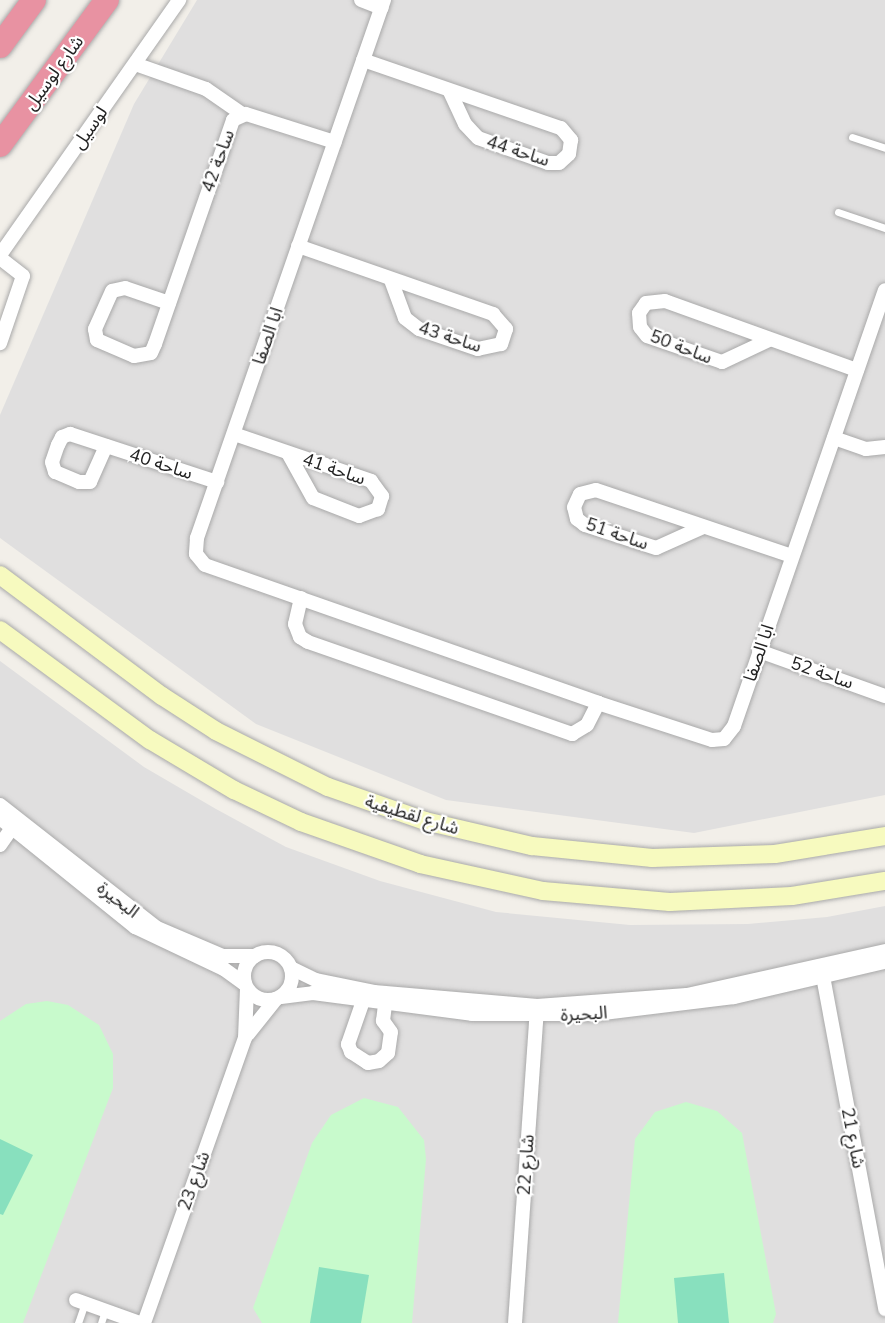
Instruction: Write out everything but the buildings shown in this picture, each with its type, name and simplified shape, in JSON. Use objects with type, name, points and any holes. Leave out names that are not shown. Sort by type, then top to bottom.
[{"type":"highway","points":[[0,46],[34,0]]},
{"type":"highway","name":"شارع لوسيل","points":[[0,144],[107,0]]},
{"type":"street","name":"لوسيل","points":[[0,344],[23,276],[0,257],[179,0]]},
{"type":"street","name":"ابا الصفا","points":[[362,0],[383,4],[195,547],[199,560],[213,568],[598,703],[718,741],[732,731],[885,290]]},
{"type":"street","name":"ساحة 44","points":[[363,60],[450,92],[561,128],[571,140],[569,154],[559,163],[548,163],[478,138],[465,124],[450,92]]},
{"type":"street","points":[[135,64],[206,89],[242,114]]},
{"type":"street","name":"ساحة 42","points":[[169,303],[126,288],[112,291],[95,329],[97,340],[134,356],[146,356],[155,344],[230,125],[242,114],[335,142]]},
{"type":"street","name":"ساحة 43","points":[[298,246],[494,314],[504,323],[504,338],[501,344],[486,350],[419,328],[405,318],[391,280]]},
{"type":"street","name":"ساحة 50","points":[[769,340],[722,362],[647,336],[639,327],[639,313],[646,303],[665,301],[857,370]]},
{"type":"street","points":[[871,330],[885,335]]},
{"type":"street","name":"ساحة 41","points":[[234,434],[288,453],[377,485],[382,496],[378,509],[359,516],[313,498],[288,453]]},
{"type":"street","points":[[834,438],[866,449],[885,447]]},
{"type":"street","name":"ساحة 40","points":[[106,446],[217,482]]},
{"type":"street","name":"ساحة 51","points":[[703,526],[656,548],[585,525],[577,519],[574,507],[580,494],[596,490],[703,526],[792,556]]},
{"type":"street","points":[[0,569],[29,596]]},
{"type":"street","name":"شارع لقطيفية","points":[[0,575],[162,696],[244,747],[328,787],[425,821],[532,846],[652,858],[775,854],[885,836]]},
{"type":"street","points":[[302,598],[296,629],[308,642],[329,650],[572,734],[584,729],[598,703]]},
{"type":"street","points":[[0,630],[150,740],[234,790],[301,822],[420,864],[543,891],[670,902],[792,896],[885,881]]},
{"type":"street","name":"ساحة 52","points":[[759,651],[885,696]]},
{"type":"street","name":"البحيرة","points":[[0,805],[15,824],[144,926],[224,969],[246,986]]},
{"type":"street","name":"البحيرة","points":[[0,818],[15,824]]},
{"type":"street","points":[[0,845],[15,824]]},
{"type":"street","name":"البحيرة","points":[[144,926],[229,957],[255,956]]},
{"type":"street","name":"البحيرة","points":[[823,973],[885,951]]},
{"type":"street","points":[[276,953],[291,968],[291,984],[278,998],[260,999],[246,986],[245,968],[255,956],[276,953]]},
{"type":"street","name":"البحيرة","points":[[278,998],[313,993],[363,1001],[538,1011],[680,1001],[885,962]]},
{"type":"street","name":"البحيرة","points":[[291,968],[324,983],[389,1002]]},
{"type":"street","name":"شارع 21","points":[[823,973],[885,1308]]},
{"type":"street","name":"شارع 23","points":[[80,1302],[103,1317],[142,1323],[245,1038],[246,986]]},
{"type":"street","name":"شارع 23","points":[[245,1038],[278,998]]},
{"type":"street","points":[[363,1001],[348,1044],[351,1052],[368,1063],[379,1061],[388,1053],[391,1032],[382,1021],[389,1002]]},
{"type":"street","name":"شارع 22","points":[[514,1323],[538,1011]]},
{"type":"lane","points":[[852,137],[885,148]]},
{"type":"lane","points":[[838,212],[885,228]]},
{"type":"lane","points":[[78,1323],[80,1302]]},
{"type":"shaded area","points":[[197,0],[885,0],[885,795],[694,833],[446,800],[256,724],[0,538],[0,415],[134,104]]},
{"type":"shaded area","points":[[0,661],[144,767],[216,809],[286,847],[380,881],[496,912],[630,925],[748,924],[827,917],[885,906],[885,1323],[0,1323]]},
{"type":"green space","points":[[47,1001],[68,1005],[99,1025],[113,1054],[113,1088],[23,1323],[0,1323],[0,1021],[26,1004]]},
{"type":"green space","points":[[364,1098],[398,1107],[424,1140],[426,1159],[412,1323],[262,1323],[253,1308],[312,1143],[331,1115]]},
{"type":"green space","points":[[686,1102],[717,1111],[742,1133],[776,1314],[773,1323],[618,1323],[635,1139],[655,1112]]},
{"type":"green space","points":[[0,1139],[33,1155],[3,1215],[0,1214]]},
{"type":"green space","points":[[319,1267],[369,1275],[361,1323],[310,1323]]},
{"type":"green space","points":[[724,1273],[729,1323],[678,1323],[674,1278]]}]
